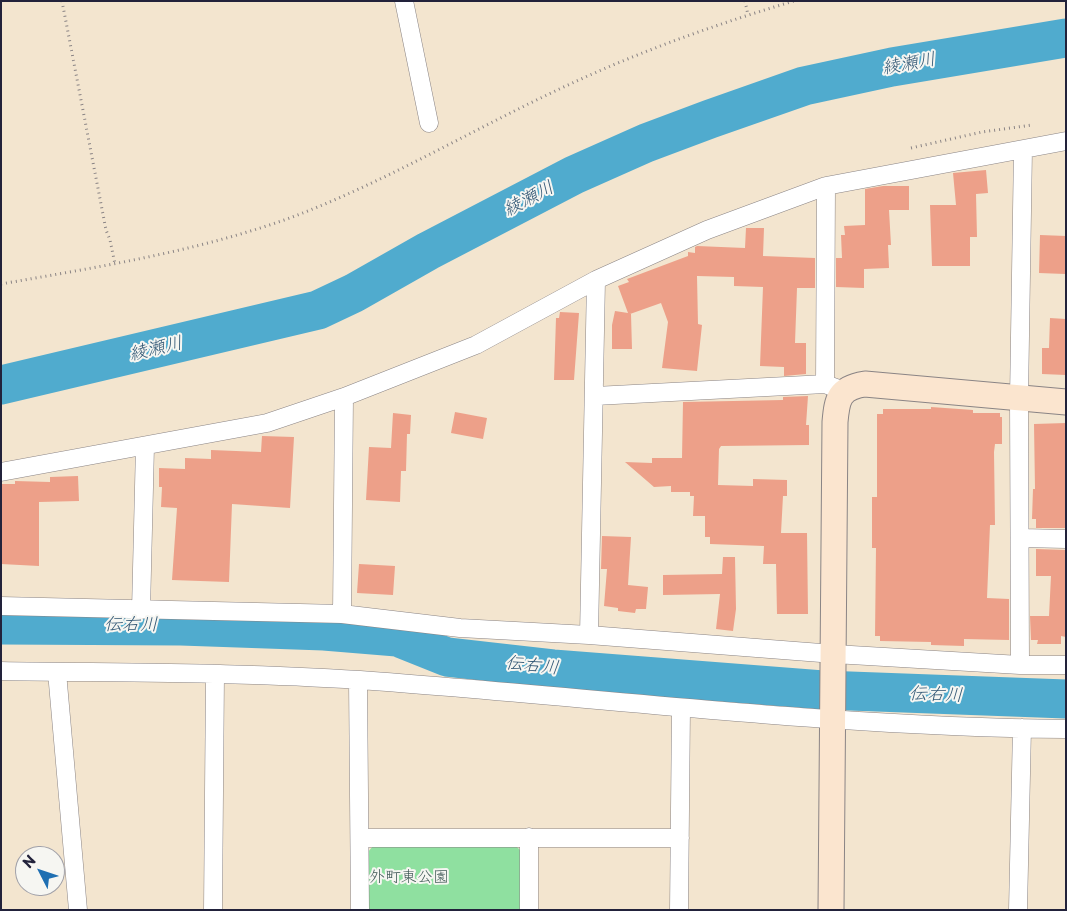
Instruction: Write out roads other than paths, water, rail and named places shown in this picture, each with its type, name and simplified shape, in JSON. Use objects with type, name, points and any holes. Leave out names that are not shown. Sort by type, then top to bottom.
[{"type":"street","points":[[404,1],[429,123]]},
{"type":"street","points":[[1,472],[267,423],[344,397],[476,345],[596,280],[707,230],[826,186],[1066,141]]},
{"type":"street","points":[[1020,666],[1019,398],[1022,148]]},
{"type":"street","points":[[826,186],[837,401],[835,422],[831,910]]},
{"type":"street","points":[[589,635],[596,280]]},
{"type":"street","points":[[595,396],[835,387],[865,384],[1066,402]]},
{"type":"street","points":[[342,614],[344,397]]},
{"type":"street","points":[[141,610],[145,446]]},
{"type":"street","points":[[1021,538],[1066,539]]},
{"type":"street","points":[[1,606],[342,614],[460,628],[589,635],[834,662],[1020,666],[1066,665]]},
{"type":"street","points":[[1,671],[358,680],[681,708],[833,713],[1022,728],[1066,729]]},
{"type":"street","points":[[57,672],[78,910]]},
{"type":"street","points":[[212,910],[215,675]]},
{"type":"street","points":[[358,680],[360,910]]},
{"type":"street","points":[[679,910],[681,708]]},
{"type":"street","points":[[1018,910],[1022,728]]},
{"type":"street","points":[[528,910],[529,837]]},
{"type":"street","points":[[360,838],[680,838]]},
{"type":"waterway","name":"綾瀬川","points":[[1,385],[318,310],[354,293],[428,251],[574,175],[646,143],[804,86],[892,67],[1066,38]]},
{"type":"waterway","name":"伝右川","points":[[1,625],[181,626],[324,631],[397,637],[447,657],[553,669],[823,690],[1066,699]]},
{"type":"park label","name":"外町東公園","points":[[409,878]]}]
